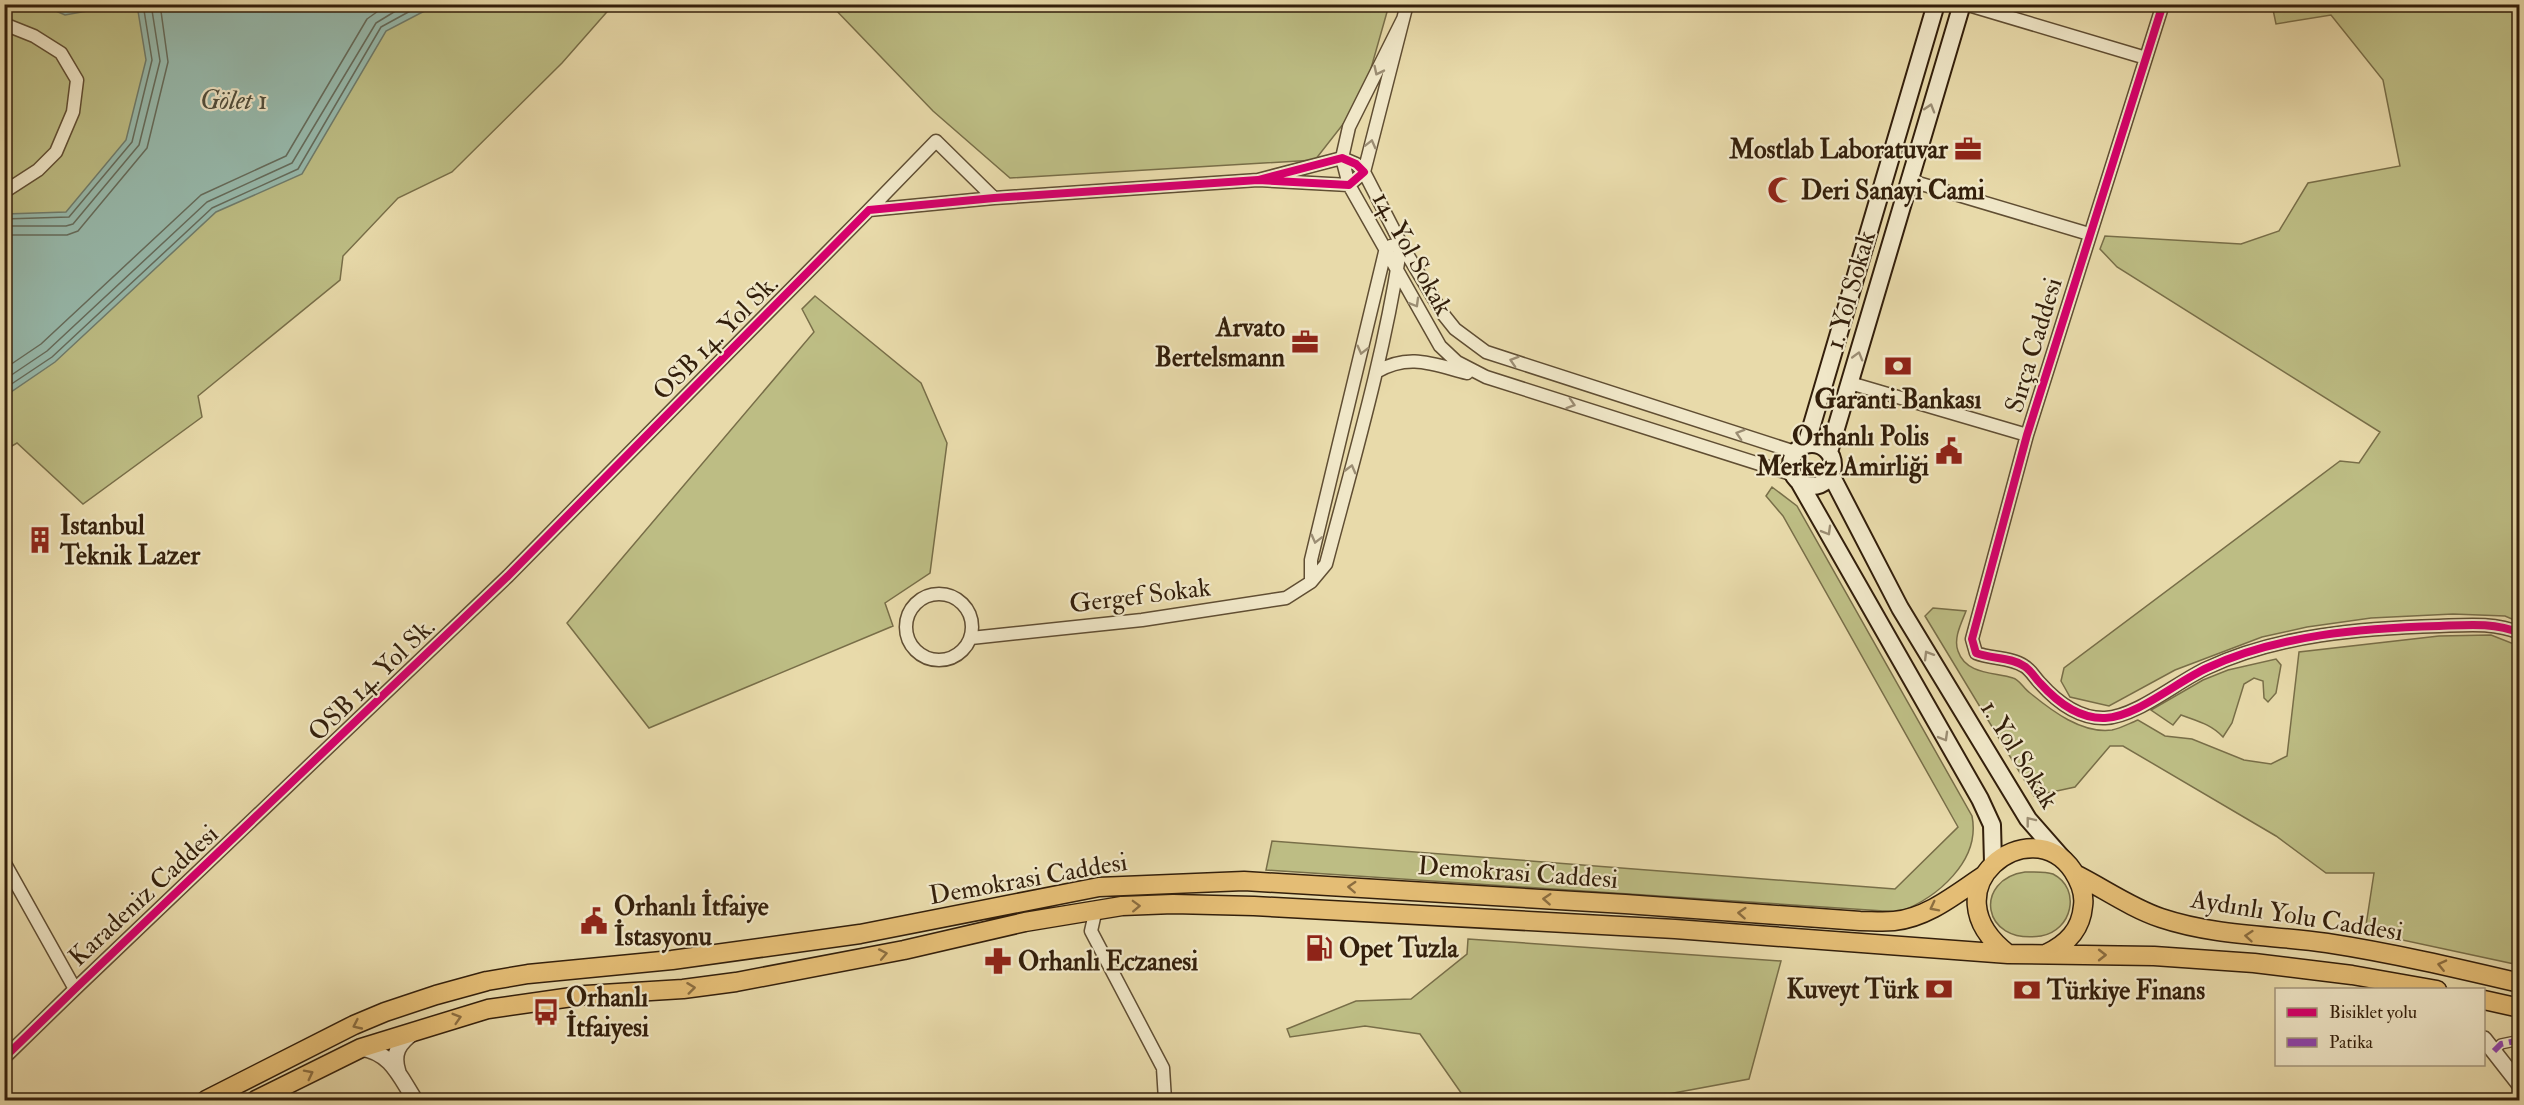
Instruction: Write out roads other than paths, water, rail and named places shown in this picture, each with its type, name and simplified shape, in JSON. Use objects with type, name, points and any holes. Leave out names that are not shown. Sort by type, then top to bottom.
[{"type":"main road","name":"1. Yol Sokak","points":[[1796,478],[1791,463],[1801,449],[1936,4]]},
{"type":"main road","name":"1. Yol Sokak","points":[[1964,4],[1908,180],[1829,452],[1834,463],[1831,475],[1900,608],[2028,819],[2072,869]]},
{"type":"main road","points":[[1801,449],[1819,445],[1829,452]]},
{"type":"main road","points":[[1796,478],[1803,484],[1816,486],[1831,475]]},
{"type":"main road","points":[[1796,478],[1992,825],[1988,869],[1977,893],[1977,912],[1983,930],[2008,954],[2044,955],[2061,947],[2074,934],[2082,917],[2084,899],[2079,880],[2072,869],[2048,852],[2023,849],[2007,854],[1988,869]]},
{"type":"main road","points":[[1877,619],[1900,608]]},
{"type":"main road","name":"Demokrasi Caddesi","points":[[206,1101],[354,1026],[411,1003],[487,981],[528,974],[630,965],[860,934],[1099,887],[1244,881],[1860,921],[1895,921],[1922,913],[1948,900],[1988,869]]},
{"type":"main road","name":"Aydınlı Yolu Caddesi","points":[[2072,869],[2157,917],[2196,928],[2239,935],[2327,943],[2426,961],[2520,983]]},
{"type":"main road","name":"Demokrasi Caddesi","points":[[256,1101],[361,1048],[488,1009],[575,996],[660,991],[736,982],[904,950],[1025,922],[1096,909],[1173,904],[1254,906],[1676,929],[2008,954]]},
{"type":"main road","name":"Aydınlı Yolu Caddesi","points":[[2044,955],[2132,955],[2254,963],[2352,975],[2426,988]]},
{"type":"main road","points":[[630,965],[660,991]]},
{"type":"main road","points":[[2485,1000],[2520,1008]]},
{"type":"main road","points":[[361,1048],[389,1033],[398,1025],[406,1015],[411,1003]]},
{"type":"street","points":[[1403,19],[1407,4]]},
{"type":"street","points":[[1964,4],[2146,58]]},
{"type":"street","name":"Sırça Caddesi","points":[[2163,4],[2027,435],[1972,639],[1976,652],[2024,666],[2064,706],[2084,716],[2107,719],[2139,708],[2184,679],[2239,654],[2301,638],[2408,627],[2458,625],[2489,625],[2520,633]]},
{"type":"street","name":"14. Yol Sokak","points":[[1403,19],[1349,127],[1342,159],[1349,185],[1440,346],[1457,362],[1486,377],[1796,478]]},
{"type":"street","name":"14. Yol Sokak","points":[[1403,19],[1364,172],[1401,244],[1455,329],[1486,352],[1801,449]]},
{"type":"street","points":[[4,24],[34,36],[61,53],[77,80],[73,112],[56,152],[38,170],[4,192]]},
{"type":"street","name":"OSB 14. Yol Sk.","points":[[312,764],[508,576],[936,141],[994,198]]},
{"type":"street","points":[[869,210],[994,198],[1258,180],[1349,185],[1364,172],[1356,164],[1342,159],[1258,180]]},
{"type":"street","points":[[1908,180],[2090,234]]},
{"type":"street","points":[[1311,582],[1311,560],[1385,252],[1391,246],[1401,244]]},
{"type":"street","name":"Gergef Sokak","points":[[971,638],[1142,620],[1286,598],[1311,582],[1326,564],[1376,372],[1401,244]]},
{"type":"street","points":[[1376,372],[1391,363],[1414,361],[1486,377]]},
{"type":"street","points":[[1850,384],[2027,435]]},
{"type":"street","points":[[936,593],[958,598],[972,617],[971,638],[958,655],[938,660],[927,658],[918,653],[907,635],[906,624],[909,612],[915,603],[925,596],[936,593]]},
{"type":"street","name":"Karadeniz Caddesi","points":[[4,1059],[75,988],[312,764]]},
{"type":"street","name":"Karadeniz Caddesi","points":[[4,862],[75,988]]},
{"type":"street","points":[[1096,909],[1091,931],[1163,1068],[1165,1101]]},
{"type":"street","points":[[400,1078],[395,1063],[395,1053],[400,1043],[417,1030]]},
{"type":"street","points":[[2492,1050],[2501,1044],[2520,1040]]},
{"type":"street","points":[[361,1048],[383,1054],[391,1062],[415,1101]]},
{"type":"street","points":[[2492,1050],[2508,1064],[2520,1065]]},
{"type":"street","points":[[2492,1050],[2520,1085]]},
{"type":"water","points":[[42,5],[121,5],[65,15]]},
{"type":"water","name":"Gölet 1","points":[[137,5],[436,5],[386,31],[302,174],[216,212],[55,362],[5,396],[5,214],[66,212],[126,140],[146,60]]},
{"type":"place","name":"Mostlab Laboratuvar","points":[[1968,149]]},
{"type":"place","name":"Deri Sanayi Cami","points":[[1781,190]]},
{"type":"place","name":"Arvato Bertelsmann","points":[[1305,342]]},
{"type":"place","name":"Garanti Bankası","points":[[1898,366]]},
{"type":"place","name":"Orhanlı Polis Merkez Amirliği","points":[[1949,451]]},
{"type":"place","name":"Istanbul Teknik Lazer","points":[[40,540]]},
{"type":"place","name":"Orhanlı İtfaiye İstasyonu","points":[[594,921]]},
{"type":"place","name":"Opet Tuzla","points":[[1319,948]]},
{"type":"place","name":"Orhanlı Eczanesi","points":[[998,961]]},
{"type":"place","name":"Kuveyt Türk","points":[[1939,989]]},
{"type":"place","name":"Türkiye Finans","points":[[2027,990]]},
{"type":"place","name":"Orhanlı İtfaiyesi","points":[[546,1012]]}]
